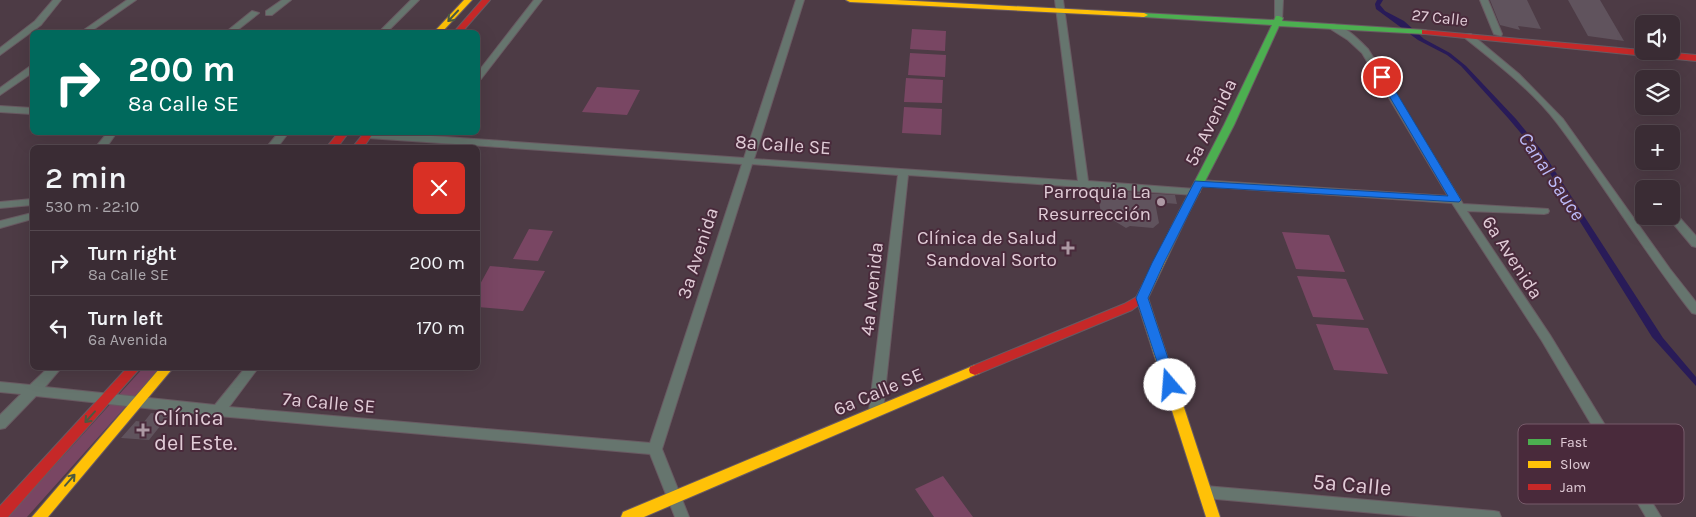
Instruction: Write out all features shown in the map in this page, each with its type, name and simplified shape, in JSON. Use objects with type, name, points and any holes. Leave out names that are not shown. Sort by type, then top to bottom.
[{"type":"street","points":[[0,52],[38,23],[57,0]]},
{"type":"street","points":[[88,30],[132,0]]},
{"type":"street","points":[[269,13],[287,0]]},
{"type":"street","points":[[385,30],[415,0]]},
{"type":"street","points":[[440,30],[468,0]]},
{"type":"street","points":[[460,30],[486,0]]},
{"type":"street","points":[[480,74],[538,0]]},
{"type":"street","name":"3a Avenida","points":[[655,449],[800,0]]},
{"type":"street","name":"27 Calle","points":[[850,0],[1060,6]]},
{"type":"street","name":"27 Calle","points":[[945,0],[1382,26],[1498,34],[1635,47]]},
{"type":"street","name":"5a Avenida","points":[[1142,298],[1278,21],[1279,0]]},
{"type":"street","points":[[1484,0],[1498,34]]},
{"type":"street","points":[[1060,6],[1083,183]]},
{"type":"street","points":[[233,30],[255,13]]},
{"type":"street","name":"27 Calle","points":[[1278,21],[1332,26],[1382,26]]},
{"type":"street","name":"6a Avenida","points":[[1332,26],[1351,38],[1365,51],[1458,203],[1546,338],[1597,424]]},
{"type":"street","name":"27 Calle","points":[[1430,30],[1468,36],[1696,58]]},
{"type":"street","points":[[1468,36],[1543,101],[1560,121],[1666,272],[1696,310]]},
{"type":"street","points":[[1680,51],[1696,53]]},
{"type":"street","points":[[0,92],[30,70]]},
{"type":"street","points":[[0,109],[30,111]]},
{"type":"street","points":[[273,145],[282,135]]},
{"type":"street","points":[[334,145],[343,135]]},
{"type":"street","points":[[360,145],[368,135]]},
{"type":"street","name":"8a Calle SE","points":[[432,135],[748,160],[1083,183],[1458,203],[1544,211]]},
{"type":"street","name":"4a Avenida","points":[[876,411],[903,170]]},
{"type":"street","points":[[0,204],[30,202]]},
{"type":"street","points":[[0,225],[30,217]]},
{"type":"street","points":[[1680,225],[1696,243]]},
{"type":"street","points":[[1142,298],[1213,517]]},
{"type":"street","name":"6a Calle SE","points":[[628,517],[876,411],[1128,307],[1142,298]]},
{"type":"street","points":[[0,424],[53,370]]},
{"type":"street","points":[[0,516],[132,370]]},
{"type":"street","points":[[39,517],[165,370]]},
{"type":"street","points":[[218,411],[250,370]]},
{"type":"street","name":"7a Calle SE","points":[[0,388],[218,411],[655,449]]},
{"type":"street","points":[[655,449],[682,517]]},
{"type":"street","name":"5a Calle","points":[[1205,492],[1494,517]]},
{"type":"street","name":"6a Avenida","points":[[1646,504],[1654,517]]},
{"type":"shaded area","points":[[912,29],[946,31],[945,51],[910,49]]},
{"type":"shaded area","points":[[910,53],[946,55],[945,77],[908,75]]},
{"type":"shaded area","points":[[906,78],[943,80],[942,103],[904,102]]},
{"type":"shaded area","points":[[597,87],[640,90],[627,115],[582,112]]},
{"type":"shaded area","points":[[904,107],[942,109],[941,135],[902,133]]},
{"type":"shaded area","points":[[529,229],[553,231],[538,261],[513,259]]},
{"type":"shaded area","points":[[1282,232],[1329,235],[1345,272],[1296,269]]},
{"type":"shaded area","points":[[490,266],[545,271],[523,311],[480,307],[480,284]]},
{"type":"shaded area","points":[[1297,276],[1346,279],[1364,320],[1313,317]]},
{"type":"shaded area","points":[[1316,324],[1368,328],[1388,374],[1334,370]]},
{"type":"shaded area","points":[[141,370],[158,370],[27,517],[8,517]]},
{"type":"shaded area","points":[[943,476],[973,517],[934,517],[915,489]]},
{"type":"water","name":"Canal Sauce","points":[[1377,0],[1383,0],[1380,5],[1385,11],[1404,21],[1424,39],[1450,53],[1466,66],[1516,119],[1542,151],[1663,338],[1696,377],[1696,386],[1652,337],[1536,151],[1461,66],[1447,55],[1418,40],[1376,9],[1375,4]]},
{"type":"building","points":[[1490,0],[1527,0],[1541,29],[1518,26],[1520,30],[1500,25]]},
{"type":"building","points":[[1568,0],[1600,0],[1624,41],[1588,36]]},
{"type":"building","points":[[1097,190],[1175,195],[1177,204],[1155,202],[1159,223],[1153,228],[1130,226],[1126,228],[1101,213]]},
{"type":"building","name":"Clínica del Este.","points":[[151,413],[169,415],[149,440],[121,438],[136,421],[144,422]]},
{"type":"traffic: fast","points":[[1144,15],[1425,32]]},
{"type":"traffic: fast","points":[[1183,214],[1229,125],[1279,18]]},
{"type":"traffic: slow","points":[[440,30],[468,0]]},
{"type":"traffic: slow","points":[[850,0],[1144,15]]},
{"type":"traffic: slow","points":[[1183,214],[1142,298],[1213,517]]},
{"type":"traffic: slow","points":[[39,517],[165,370]]},
{"type":"traffic: slow","points":[[628,517],[975,370]]},
{"type":"traffic: jam","points":[[460,30],[486,0]]},
{"type":"traffic: jam","points":[[1425,32],[1696,58]]},
{"type":"traffic: jam","points":[[334,145],[342,135]]},
{"type":"traffic: jam","points":[[359,145],[368,135]]},
{"type":"traffic: jam","points":[[975,370],[1128,307],[1142,298]]},
{"type":"traffic: jam","points":[[0,516],[132,370]]},
{"type":"place","name":"Parroquia La Resurrección","points":[[1161,202]]},
{"type":"place","name":"Clínica de Salud Sandoval Sorto","points":[[1068,248]]},
{"type":"place","name":"Clínica del Este.","points":[[143,430]]},
{"type":"route","points":[[1170,385],[1142,298],[1199,184],[1455,200],[1382,77]]}]
